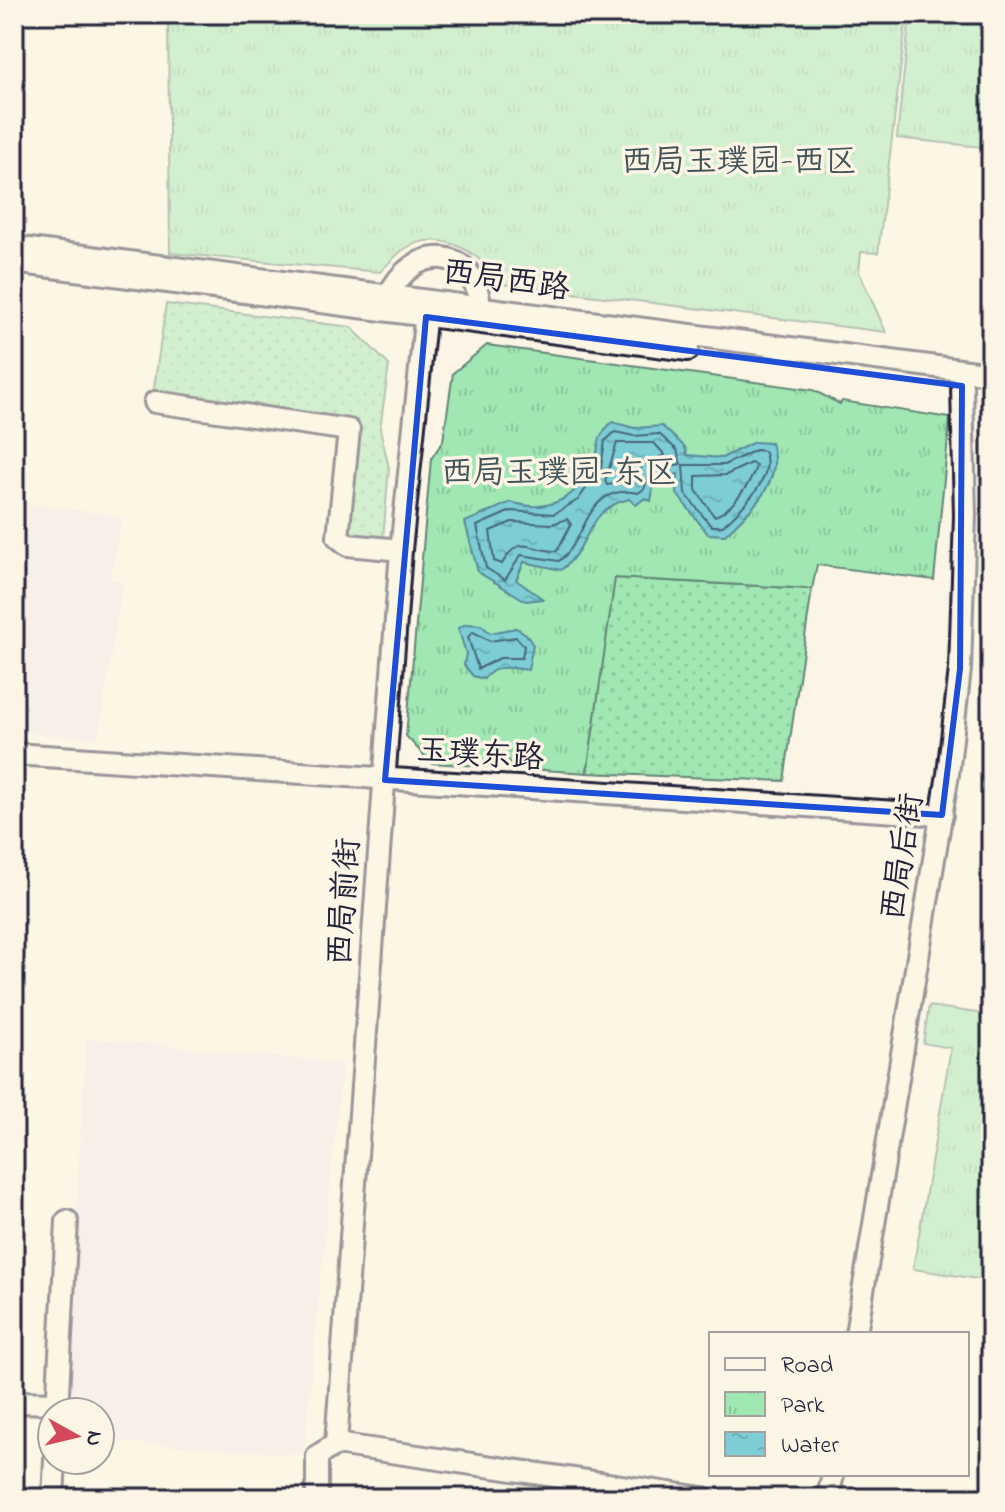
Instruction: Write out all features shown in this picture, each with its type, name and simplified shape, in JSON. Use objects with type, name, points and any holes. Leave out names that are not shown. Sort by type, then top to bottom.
[{"type":"street","name":"西局西路","points":[[14,247],[388,297],[426,309],[480,309],[991,374]]},
{"type":"street","points":[[388,297],[398,278],[414,263],[424,258],[447,259],[466,269],[473,277],[480,309]]},
{"type":"street","name":"西局西路","points":[[14,262],[426,309],[991,388]]},
{"type":"street","name":"西局前街","points":[[317,1498],[317,1456],[336,1444],[401,550],[426,309]]},
{"type":"street","name":"西局后街","points":[[856,1332],[942,815],[960,669],[965,516],[962,386]]},
{"type":"street","points":[[155,402],[349,430],[338,537],[348,545],[401,550]]},
{"type":"street","name":"玉璞东路","points":[[14,754],[942,815]]},
{"type":"street","points":[[58,1396],[67,1221]]},
{"type":"street","points":[[14,1402],[36,1405]]},
{"type":"street","points":[[336,1444],[703,1498]]},
{"type":"street","points":[[53,1498],[54,1476]]},
{"type":"street","points":[[828,1498],[833,1476]]},
{"type":"highlighted area","points":[[426,317],[962,386],[960,669],[942,815],[385,780]]},
{"type":"shaded area","points":[[14,501],[122,517],[110,579],[123,582],[98,738],[14,732]]},
{"type":"shaded area","points":[[86,1038],[342,1064],[303,1455],[116,1441],[116,1396],[66,1396]]},
{"type":"green space","name":"西局玉璞园-西区","points":[[168,14],[907,14],[878,253],[861,252],[859,272],[886,332],[500,284],[482,262],[458,246],[445,242],[417,243],[403,250],[380,272],[170,253]]},
{"type":"green space","points":[[910,14],[980,14],[979,28],[991,30],[991,148],[897,138]]},
{"type":"green space","points":[[166,304],[351,327],[389,365],[380,429],[389,468],[383,539],[348,535],[355,426],[153,395]]},
{"type":"green space","name":"西局玉璞园-东区","points":[[487,345],[813,390],[840,404],[842,401],[950,418],[934,580],[817,565],[812,589],[615,578],[587,773],[512,768],[508,759],[502,759],[497,767],[431,763],[406,736],[431,459],[443,441],[453,373]]},
{"type":"green space","points":[[614,578],[812,589],[784,781],[587,773]]},
{"type":"green space","points":[[929,1006],[991,1015],[991,1281],[913,1269],[951,1048],[923,1043]]},
{"type":"water","points":[[612,422],[634,428],[662,426],[685,447],[687,455],[722,458],[754,442],[771,443],[774,470],[770,482],[755,504],[725,535],[708,534],[677,494],[678,474],[655,477],[651,501],[645,498],[636,505],[629,499],[604,511],[579,550],[561,570],[524,562],[516,580],[543,599],[526,601],[478,572],[465,522],[511,502],[549,505],[570,495],[586,477],[596,458],[599,440]]},
{"type":"water","points":[[466,624],[481,625],[490,633],[516,628],[526,634],[533,645],[528,670],[504,668],[493,671],[484,679],[473,676],[464,665],[466,653],[458,628]]}]
